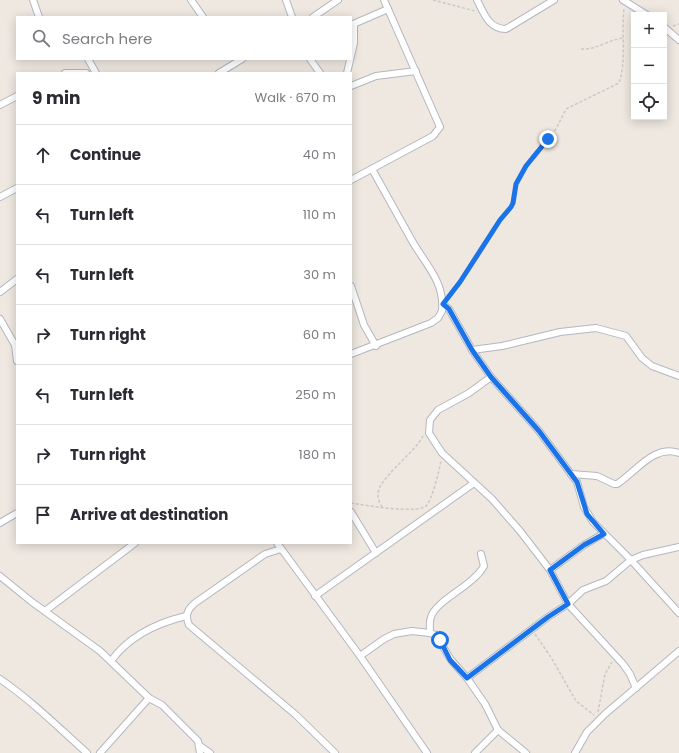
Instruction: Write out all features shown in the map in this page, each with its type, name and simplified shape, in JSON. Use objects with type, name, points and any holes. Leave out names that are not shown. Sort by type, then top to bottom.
[{"type":"street","points":[[34,0],[40,16]]},
{"type":"street","points":[[191,0],[202,16]]},
{"type":"street","points":[[286,0],[292,16]]},
{"type":"street","points":[[314,16],[338,0]]},
{"type":"street","points":[[352,179],[433,136],[440,127],[384,0]]},
{"type":"street","points":[[477,0],[491,24],[497,29],[506,29],[554,0]]},
{"type":"street","points":[[624,0],[642,12]]},
{"type":"street","points":[[352,52],[354,43],[352,25],[388,9]]},
{"type":"street","points":[[667,30],[679,40]]},
{"type":"street","points":[[89,60],[95,72]]},
{"type":"street","points":[[230,60],[232,65]]},
{"type":"street","points":[[221,72],[240,60]]},
{"type":"street","points":[[311,60],[319,72]]},
{"type":"street","points":[[347,72],[350,60]]},
{"type":"street","points":[[352,86],[376,76],[416,71]]},
{"type":"street","points":[[0,105],[16,97]]},
{"type":"street","points":[[352,354],[376,346],[431,323],[438,318],[442,311],[443,304],[440,285],[425,259],[412,242],[372,169]]},
{"type":"street","points":[[0,197],[16,189]]},
{"type":"street","points":[[0,292],[16,280]]},
{"type":"street","points":[[352,289],[364,325],[376,346]]},
{"type":"street","points":[[443,304],[449,309],[472,350],[491,377],[539,431],[577,482],[587,514],[679,613]]},
{"type":"street","points":[[0,318],[15,345],[16,353]]},
{"type":"street","points":[[472,350],[502,346],[560,332],[596,328],[626,336],[642,358],[652,366],[679,376]]},
{"type":"street","points":[[491,377],[470,393],[438,410],[430,420],[428,427],[432,439],[442,453],[504,512],[550,570],[568,604],[614,653],[630,674],[636,688]]},
{"type":"street","points":[[571,474],[597,476],[617,484],[645,461],[663,451],[672,450],[679,453]]},
{"type":"street","points":[[315,596],[474,483]]},
{"type":"street","points":[[0,523],[16,514]]},
{"type":"street","points":[[352,514],[376,553]]},
{"type":"street","points":[[550,570],[584,545],[604,534]]},
{"type":"street","points":[[45,611],[134,544]]},
{"type":"street","points":[[278,544],[360,656],[427,753]]},
{"type":"street","points":[[467,678],[532,628],[568,604],[583,590],[606,581],[631,560],[643,555],[679,547]]},
{"type":"street","points":[[280,549],[266,554],[235,574],[195,603],[188,609],[186,616],[189,625],[290,710],[335,753]]},
{"type":"street","points":[[430,633],[430,622],[434,610],[470,583],[481,571],[484,566],[481,554]]},
{"type":"street","points":[[0,576],[111,661],[148,698],[162,705],[198,741],[200,753]]},
{"type":"street","points":[[111,661],[119,650],[134,637],[186,616]]},
{"type":"street","points":[[360,656],[394,634],[412,631],[430,633],[440,640],[450,660],[467,678],[485,704],[498,730],[526,753]]},
{"type":"street","points":[[575,753],[587,732],[601,718],[679,651]]},
{"type":"street","points":[[0,679],[50,717],[87,753]]},
{"type":"street","points":[[100,753],[148,698]]},
{"type":"street","points":[[475,753],[498,730]]},
{"type":"street","points":[[200,746],[210,753]]},
{"type":"path","points":[[432,0],[454,7],[484,13]]},
{"type":"path","points":[[443,304],[460,282],[500,220],[511,207],[516,184],[526,166],[556,130],[566,109],[620,83],[623,61],[624,38],[622,26],[624,0]]},
{"type":"path","points":[[581,49],[590,49],[610,41],[624,38]]},
{"type":"path","points":[[382,507],[378,496],[380,485],[386,477],[416,448],[428,427]]},
{"type":"path","points":[[352,503],[409,509],[419,509],[426,506],[432,491],[442,453]]},
{"type":"path","points":[[532,628],[576,701],[598,717],[605,674],[614,653]]},
{"type":"route","points":[[440,640],[450,660],[467,678],[482,668],[532,628],[568,604],[550,570],[584,545],[604,534],[587,514],[577,482],[539,431],[498,387],[472,350],[449,309],[443,304],[460,282],[483,244],[511,207],[518,180],[531,158],[548,139]]}]
